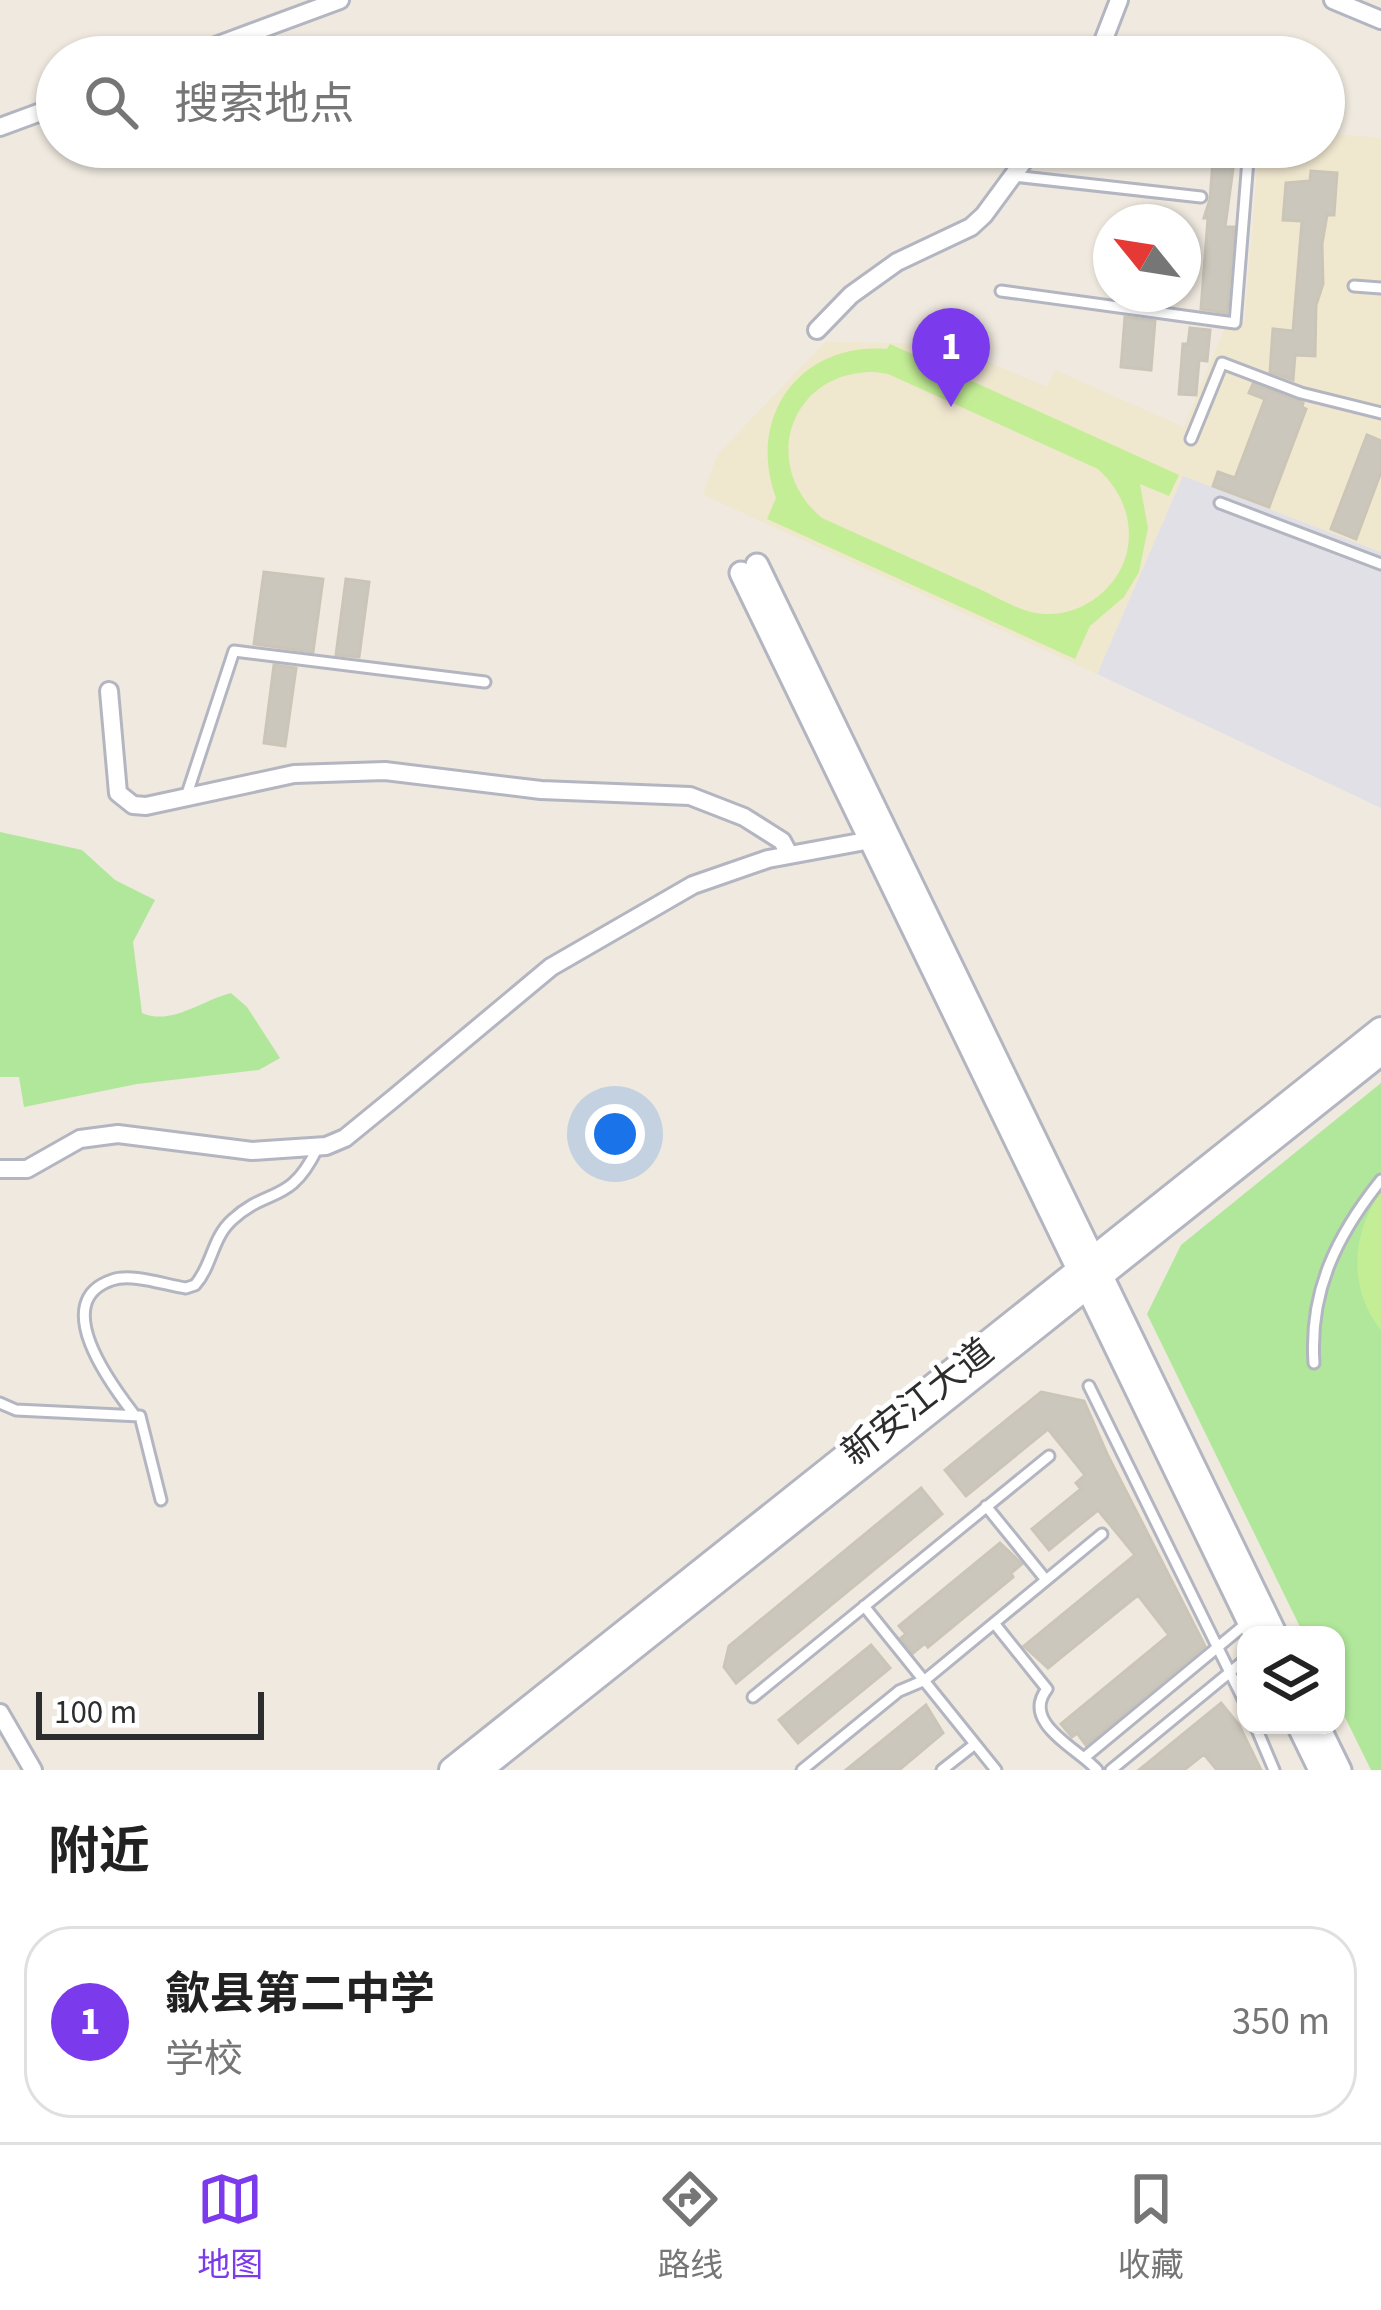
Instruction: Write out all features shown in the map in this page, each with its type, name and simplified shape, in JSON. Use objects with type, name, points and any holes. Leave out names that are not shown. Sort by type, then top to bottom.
[{"type":"main road","name":"新安江大道","points":[[479,1770],[1092,1274],[1381,1030]]},
{"type":"main road","name":"新安江大道","points":[[452,1770],[1381,1052]]},
{"type":"street","points":[[243,36],[340,0]]},
{"type":"street","points":[[1104,36],[1119,0]]},
{"type":"street","points":[[1333,0],[1381,20]]},
{"type":"street","points":[[0,127],[36,114]]},
{"type":"street","points":[[817,331],[851,295],[897,262],[971,227],[1019,168]]},
{"type":"street","points":[[1251,1626],[1092,1274],[749,569],[871,840],[1092,1274],[1271,1626]]},
{"type":"street","points":[[109,691],[118,793],[137,806],[294,774],[370,770],[541,790],[680,795],[744,817],[782,841],[789,854]]},
{"type":"street","points":[[0,1169],[27,1168],[80,1139],[118,1134],[240,1150],[317,1149],[345,1138],[563,959],[693,885],[789,854],[871,840]]},
{"type":"street","points":[[0,1713],[33,1770]]},
{"type":"street","points":[[1302,1734],[1319,1770]]},
{"type":"street","points":[[1322,1734],[1340,1770]]},
{"type":"lane","points":[[1000,291],[1235,323],[1247,168]]},
{"type":"lane","points":[[1013,176],[1201,197]]},
{"type":"lane","points":[[1354,286],[1381,288]]},
{"type":"lane","points":[[1191,439],[1222,363],[1301,393],[1381,413]]},
{"type":"lane","points":[[1220,503],[1381,564]]},
{"type":"lane","points":[[186,797],[234,651],[485,682]]},
{"type":"lane","points":[[133,1413],[100,1366],[82,1318],[87,1300],[112,1280],[195,1286],[227,1225],[294,1186],[317,1149]]},
{"type":"lane","points":[[1314,1363],[1315,1309],[1324,1273],[1340,1238],[1381,1180]]},
{"type":"lane","points":[[1089,1386],[1237,1685]]},
{"type":"lane","points":[[0,1403],[16,1410],[140,1416],[161,1499]]},
{"type":"lane","points":[[753,1697],[1049,1456]]},
{"type":"lane","points":[[986,1506],[1046,1580]]},
{"type":"lane","points":[[802,1770],[899,1691],[925,1680],[1102,1534]]},
{"type":"lane","points":[[864,1606],[995,1770]]},
{"type":"lane","points":[[994,1623],[1047,1689],[1039,1701],[1040,1713],[1062,1744],[1085,1756],[1097,1770]]},
{"type":"lane","points":[[1085,1756],[1237,1636]]},
{"type":"lane","points":[[1111,1770],[1237,1667]]},
{"type":"lane","points":[[1259,1734],[1274,1770]]},
{"type":"lane","points":[[943,1770],[975,1744]]},
{"type":"shaded area","points":[[1345,135],[1381,138],[1381,552],[1183,476],[1097,674],[703,495],[717,455],[825,342],[946,344],[1047,387],[1055,370],[1184,427],[1225,327],[1244,324],[1257,168],[1345,168]]},
{"type":"shaded area","points":[[1183,475],[1381,552],[1381,808],[1097,674]]},
{"type":"green space","points":[[890,344],[1179,475],[1169,496],[1140,484],[1148,528],[1139,572],[1124,597],[1090,626],[1075,659],[767,519],[776,498],[768,440],[788,390],[829,358],[856,350],[887,349]],"holes":[[[888,374],[1098,469],[1119,496],[1129,528],[1127,552],[1107,588],[1072,610],[1035,613],[822,518],[802,496],[791,473],[788,448],[793,424],[804,403],[822,387],[846,376]]]},
{"type":"green space","points":[[0,832],[82,850],[115,880],[155,900],[133,942],[142,1013],[176,1014],[231,993],[247,1007],[280,1058],[259,1070],[137,1084],[24,1107],[19,1077],[0,1077]]},
{"type":"green space","points":[[1381,1083],[1381,1770],[1371,1770],[1345,1717],[1345,1626],[1300,1626],[1147,1314],[1181,1245]]},
{"type":"green space","points":[[1381,1192],[1381,1330],[1363,1297],[1357,1261],[1364,1226]]},
{"type":"building","points":[[1212,168],[1233,168],[1225,227],[1234,227],[1227,313],[1201,309],[1208,218],[1204,218]]},
{"type":"building","points":[[1311,171],[1337,173],[1334,215],[1327,215],[1322,244],[1315,356],[1295,355],[1293,380],[1270,372],[1273,329],[1293,331],[1302,221],[1283,220],[1286,183],[1310,181]]},
{"type":"building","points":[[1125,317],[1155,321],[1151,370],[1121,367]]},
{"type":"building","points":[[1190,328],[1210,330],[1207,361],[1199,360],[1196,395],[1179,394],[1183,344],[1188,344]]},
{"type":"building","points":[[1253,384],[1303,403],[1306,409],[1269,507],[1213,486],[1218,472],[1235,478],[1265,399],[1249,393]]},
{"type":"building","points":[[1367,435],[1381,441],[1381,472],[1356,539],[1331,529]]},
{"type":"building","points":[[264,572],[323,579],[313,652],[254,644]]},
{"type":"building","points":[[346,579],[369,582],[359,657],[336,655]]},
{"type":"building","points":[[274,665],[296,668],[285,746],[264,743]]},
{"type":"building","points":[[1041,1392],[1084,1401],[1205,1646],[1086,1745],[1061,1724],[1169,1635],[1138,1595],[1048,1668],[1024,1646],[1135,1555],[1098,1510],[1049,1550],[1032,1529],[1081,1489],[1076,1483],[1085,1475],[1048,1429],[966,1496],[945,1470]]},
{"type":"building","points":[[921,1488],[942,1514],[736,1683],[724,1667],[729,1646]]},
{"type":"building","points":[[1000,1543],[1022,1564],[1011,1573],[1013,1577],[928,1647],[925,1643],[913,1653],[901,1638],[906,1634],[899,1626]]},
{"type":"building","points":[[871,1645],[890,1668],[798,1743],[779,1720]]},
{"type":"building","points":[[1221,1703],[1237,1723],[1237,1734],[1243,1734],[1261,1770],[1217,1770],[1204,1754],[1184,1770],[1139,1770]]},
{"type":"building","points":[[926,1705],[943,1733],[899,1770],[846,1770]]},
{"type":"place","name":"歙县第二中学","points":[[951,407]]}]
